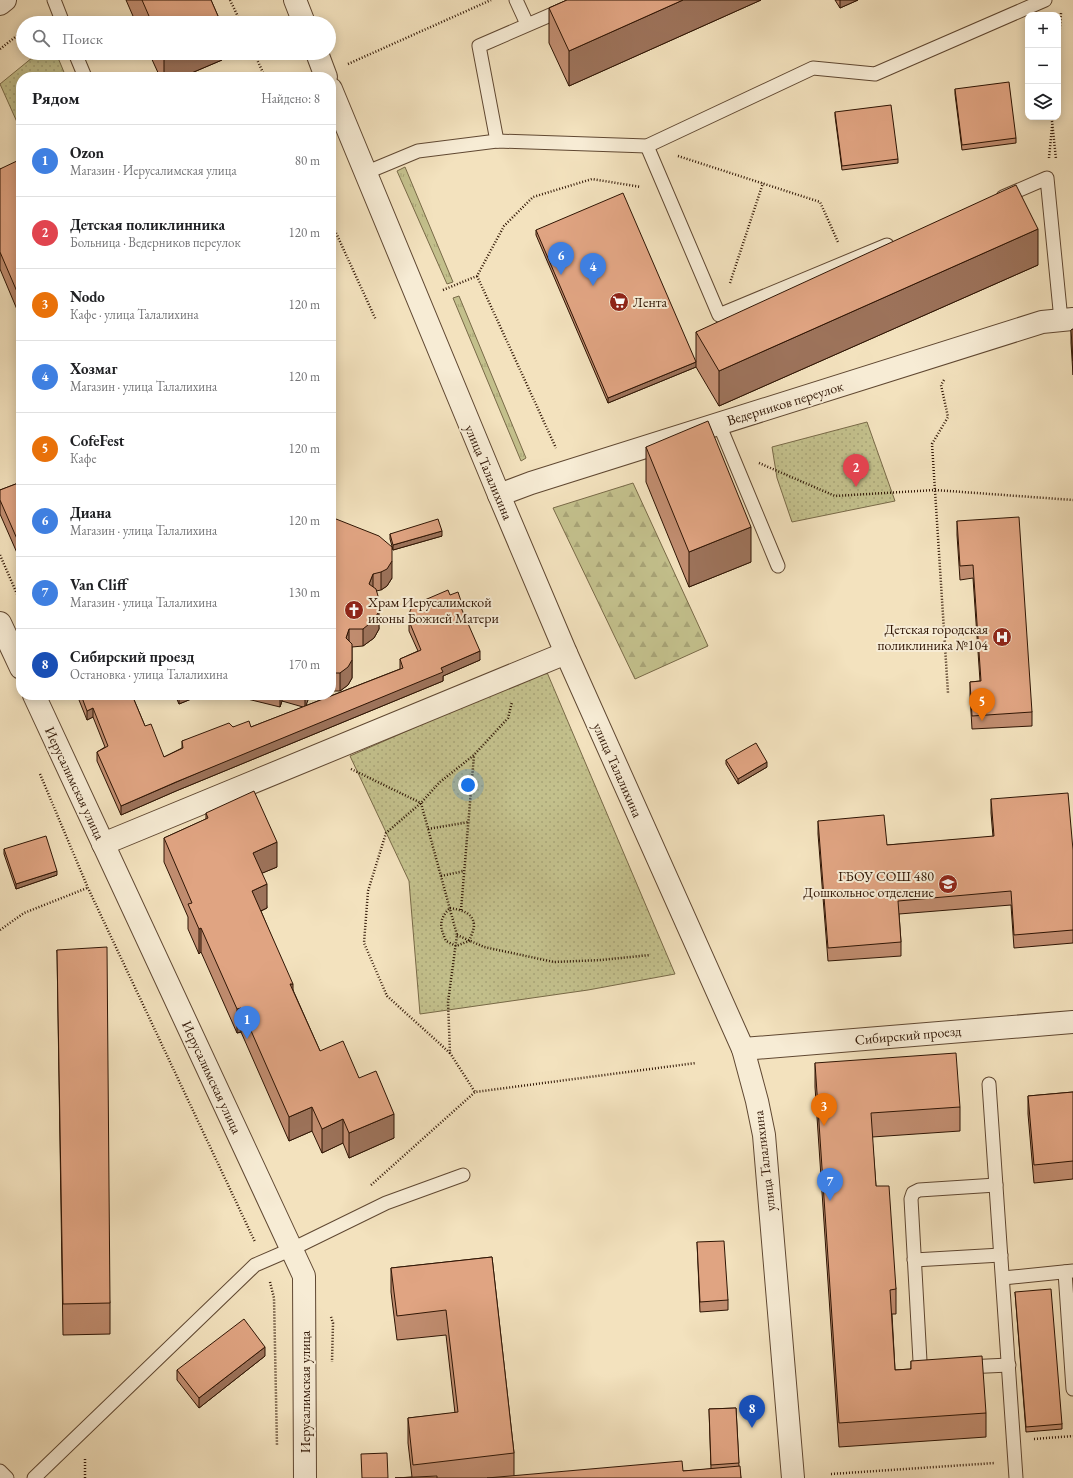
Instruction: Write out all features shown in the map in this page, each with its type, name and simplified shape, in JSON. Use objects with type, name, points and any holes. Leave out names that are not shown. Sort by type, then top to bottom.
[{"type":"street","points":[[0,4],[5,0]]},
{"type":"street","points":[[295,0],[301,16]]},
{"type":"street","points":[[319,60],[324,72]]},
{"type":"street","name":"улица Талалихина","points":[[336,101],[566,653],[743,1049],[757,1101],[764,1135],[793,1478]]},
{"type":"street","name":"Ведерников переулок","points":[[499,495],[531,483],[957,348],[1042,322],[1067,319]]},
{"type":"street","points":[[0,623],[16,657]]},
{"type":"street","points":[[103,844],[566,653]]},
{"type":"street","name":"Иерусалимская улица","points":[[36,700],[304,1276],[305,1478]]},
{"type":"street","name":"Сибирский проезд","points":[[743,1049],[1073,1022]]},
{"type":"lane","points":[[54,0],[61,16]]},
{"type":"lane","points":[[516,0],[527,24]]},
{"type":"lane","points":[[497,141],[479,46],[585,0]]},
{"type":"lane","points":[[365,173],[418,151],[497,141],[647,146],[813,68],[875,74],[1045,0]]},
{"type":"lane","points":[[78,60],[82,72]]},
{"type":"lane","points":[[647,146],[719,315],[897,241]]},
{"type":"lane","points":[[990,202],[1047,178],[1067,319]]},
{"type":"lane","points":[[719,424],[778,566]]},
{"type":"lane","points":[[990,1084],[1016,1478]]},
{"type":"lane","points":[[34,1478],[255,1265],[292,1249],[386,1203],[463,1175]]},
{"type":"lane","points":[[996,1185],[919,1190],[913,1193],[911,1199],[920,1361],[922,1367],[929,1369],[1009,1365]]},
{"type":"lane","points":[[914,1260],[1001,1256]]},
{"type":"lane","points":[[1003,1278],[1069,1272],[1073,1389]]},
{"type":"lane","points":[[0,1471],[7,1478]]},
{"type":"path","points":[[230,0],[237,16]]},
{"type":"path","points":[[346,65],[491,0]]},
{"type":"path","points":[[1058,48],[1062,8]]},
{"type":"path","points":[[0,49],[16,36]]},
{"type":"path","points":[[257,60],[262,72]]},
{"type":"path","points":[[1047,178],[1052,120]]},
{"type":"path","points":[[647,146],[820,202],[848,262]]},
{"type":"path","points":[[443,290],[477,276],[504,226],[533,197],[592,179],[666,192]]},
{"type":"path","points":[[719,315],[763,183]]},
{"type":"path","points":[[336,233],[376,320]]},
{"type":"path","points":[[477,276],[567,472]]},
{"type":"path","points":[[948,694],[932,444],[948,417],[942,386],[957,348]]},
{"type":"path","points":[[730,451],[835,496],[935,490],[1073,500]]},
{"type":"path","points":[[0,555],[16,592]]},
{"type":"path","points":[[475,1092],[450,1053],[387,996],[364,942],[368,891],[386,833],[421,803],[440,782],[474,755],[508,718],[521,671]]},
{"type":"path","points":[[320,755],[421,803],[457,935],[448,1002],[450,1053]]},
{"type":"path","points":[[461,910],[474,755]]},
{"type":"path","points":[[39,772],[88,888],[264,1261],[274,1298],[277,1447]]},
{"type":"path","points":[[428,828],[469,822]]},
{"type":"path","points":[[441,876],[464,871]]},
{"type":"path","points":[[0,930],[24,913],[88,888]]},
{"type":"path","points":[[450,908],[461,910],[470,915],[474,926],[469,941]]},
{"type":"path","points":[[450,908],[444,914],[440,928],[446,941],[456,946],[469,941]]},
{"type":"path","points":[[457,935],[484,947],[554,962],[601,960],[650,955]]},
{"type":"path","points":[[369,1187],[475,1092],[696,1062]]},
{"type":"path","points":[[1014,1440],[1073,1436]]},
{"type":"path","points":[[831,1474],[1015,1462]]},
{"type":"green space","points":[[29,60],[59,60],[64,72],[16,72],[16,120],[0,84]]},
{"type":"green space","points":[[405,167],[453,282],[447,284],[397,171]]},
{"type":"green space","points":[[459,296],[526,458],[521,461],[453,298]]},
{"type":"green space","points":[[867,422],[895,501],[792,522],[777,478],[772,447]]},
{"type":"green space","points":[[633,483],[708,646],[635,679],[553,508]]},
{"type":"green space","points":[[546,670],[675,974],[588,990],[420,1014],[409,881],[350,756]]},
{"type":"building","points":[[142,0],[211,0],[218,16],[149,16]]},
{"type":"building","points":[[567,0],[683,0],[569,51],[549,8]]},
{"type":"building","points":[[1009,82],[1016,138],[962,145],[955,89]]},
{"type":"building","points":[[891,105],[898,159],[842,166],[835,112]]},
{"type":"building","points":[[16,161],[16,289],[0,252],[0,169]]},
{"type":"building","points":[[1016,185],[1038,229],[719,371],[696,332]]},
{"type":"building","points":[[623,193],[696,362],[608,398],[536,230]]},
{"type":"building","points":[[1073,329],[1073,361],[1071,330]]},
{"type":"building","points":[[708,421],[751,527],[689,552],[646,447]]},
{"type":"building","points":[[16,484],[16,537],[0,500],[0,490]]},
{"type":"building","name":"Детская городская поликлиника №104","points":[[1019,517],[1032,712],[972,716],[970,682],[981,681],[973,565],[960,566],[957,521]]},
{"type":"building","name":"Храм Иерусалимской иконы Божией Матери","points":[[336,519],[379,536],[392,547],[392,561],[387,569],[373,574],[369,584],[376,589],[379,611],[374,620],[363,629],[349,629],[346,638],[352,644],[352,660],[348,667],[340,673],[336,673]]},
{"type":"building","points":[[438,519],[442,531],[393,545],[390,534]]},
{"type":"building","points":[[448,590],[450,595],[458,592],[461,601],[459,603],[480,651],[441,668],[443,672],[121,806],[97,752],[108,746],[93,708],[87,711],[83,700],[134,700],[145,726],[151,724],[164,757],[183,748],[182,741],[229,723],[233,727],[249,721],[251,727],[321,700],[336,700],[336,694],[403,668],[400,659],[421,650],[409,621],[410,611],[413,605]]},
{"type":"building","points":[[756,743],[767,762],[738,779],[726,760]]},
{"type":"building","points":[[254,791],[277,842],[253,853],[267,884],[252,891],[293,984],[290,984],[320,1051],[343,1041],[359,1078],[376,1071],[394,1114],[349,1133],[343,1119],[322,1129],[312,1107],[289,1117],[241,1008],[237,1009],[201,928],[199,929],[188,904],[192,903],[164,838],[208,818],[206,813]]},
{"type":"building","name":"ГБОУ СОШ 480 Дошкольное отделение","points":[[1068,793],[1073,850],[1073,930],[1014,935],[1011,891],[898,901],[901,942],[828,948],[818,821],[884,815],[887,845],[994,836],[991,799]]},
{"type":"building","points":[[46,836],[57,871],[16,884],[4,849]]},
{"type":"building","points":[[107,947],[110,1303],[63,1304],[57,950]]},
{"type":"building","points":[[956,1053],[960,1107],[871,1113],[876,1186],[889,1186],[896,1289],[890,1290],[895,1370],[911,1369],[911,1361],[982,1356],[986,1413],[839,1423],[815,1063]]},
{"type":"building","points":[[1073,1092],[1073,1161],[1034,1165],[1028,1096]]},
{"type":"building","points":[[724,1241],[728,1300],[700,1302],[697,1242]]},
{"type":"building","points":[[492,1257],[514,1453],[413,1465],[408,1418],[458,1412],[446,1310],[397,1316],[391,1268]]},
{"type":"building","points":[[1051,1289],[1062,1424],[1026,1427],[1015,1292]]},
{"type":"building","points":[[244,1319],[265,1347],[199,1398],[177,1370]]},
{"type":"building","points":[[736,1408],[739,1463],[711,1465],[709,1409]]},
{"type":"building","points":[[387,1453],[388,1478],[362,1478],[361,1454]]},
{"type":"building","points":[[682,1461],[683,1471],[740,1466],[741,1478],[487,1478]]},
{"type":"building","points":[[437,1476],[437,1478],[395,1478]]},
{"type":"place","name":"Диана","points":[[561,275]]},
{"type":"place","name":"Хозмаг","points":[[593,286]]},
{"type":"place","name":"Лента","points":[[619,302]]},
{"type":"place","name":"Детская поликлинника","points":[[856,487]]},
{"type":"place","name":"Храм Иерусалимской иконы Божией Матери","points":[[354,610]]},
{"type":"place","name":"Детская городская поликлиника №104","points":[[1002,637]]},
{"type":"place","name":"CofeFest","points":[[982,721]]},
{"type":"place","name":"ГБОУ СОШ 480 Дошкольное отделение","points":[[948,884]]},
{"type":"place","name":"Ozon","points":[[247,1039]]},
{"type":"place","name":"Nodo","points":[[824,1126]]},
{"type":"place","name":"Van Cliff","points":[[830,1201]]},
{"type":"place","name":"Сибирский проезд","points":[[752,1428]]}]
